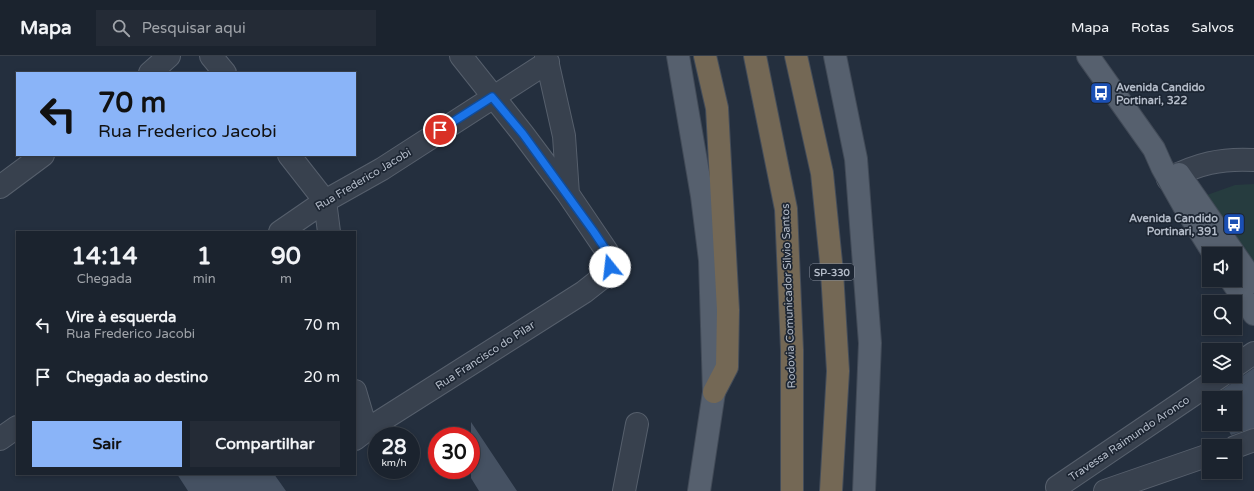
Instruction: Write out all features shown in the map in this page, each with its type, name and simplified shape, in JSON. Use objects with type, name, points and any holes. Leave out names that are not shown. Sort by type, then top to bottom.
[{"type":"highway","points":[[705,56],[717,108],[728,310],[726,367],[714,392]]},
{"type":"highway","name":"Rodovia Comunicador Silvio Santos","points":[[756,56],[786,209],[792,350],[792,491]]},
{"type":"highway","name":"SP-330","points":[[796,56],[822,173],[832,272],[838,371],[831,491]]},
{"type":"main road","points":[[678,56],[701,188],[710,260],[714,392],[699,491]]},
{"type":"main road","points":[[835,56],[856,159],[870,343],[864,491]]},
{"type":"main road","points":[[1088,56],[1154,149],[1254,282]]},
{"type":"main road","points":[[1174,176],[1210,247]]},
{"type":"main road","points":[[1236,287],[1254,314]]},
{"type":"street","points":[[151,72],[169,56]]},
{"type":"street","points":[[211,56],[224,72]]},
{"type":"street","points":[[461,56],[492,97],[523,134],[568,194]]},
{"type":"street","points":[[547,59],[564,136],[568,194]]},
{"type":"street","name":"Rua Frederico Jacobi","points":[[281,231],[325,201],[382,169],[547,59]]},
{"type":"street","points":[[0,187],[42,156]]},
{"type":"street","points":[[291,156],[325,201],[328,231]]},
{"type":"street","points":[[1174,176],[1193,167],[1213,162],[1235,159],[1254,160]]},
{"type":"street","name":"Rua Francisco do Pilar","points":[[362,434],[584,292],[603,277],[610,267],[608,253],[568,194]]},
{"type":"street","points":[[1242,361],[1254,353]]},
{"type":"street","name":"Travessa Raimundo Aronco","points":[[1057,487],[1211,383]]},
{"type":"street","points":[[356,394],[362,415],[362,434]]},
{"type":"street","points":[[624,491],[636,424]]},
{"type":"street","points":[[0,439],[16,428]]},
{"type":"street","points":[[1242,444],[1254,440]]},
{"type":"street","points":[[1105,491],[1202,457]]},
{"type":"green space","points":[[1254,184],[1254,262],[1207,195],[1235,185]]},
{"type":"building","points":[[1254,368],[1254,428],[1231,435],[1229,431],[1242,431],[1242,391],[1221,391],[1232,383],[1242,383],[1242,376]]},
{"type":"building","points":[[480,436],[517,491],[479,491],[472,479],[480,479]]},
{"type":"building","points":[[178,475],[275,475],[286,491],[188,491]]},
{"type":"place","name":"Avenida Candido Portinari, 322","points":[[1101,93]]},
{"type":"place","name":"Avenida Candido Portinari, 391","points":[[1234,224]]},
{"type":"route","points":[[440,130],[492,97],[523,134],[568,194],[608,253],[611,263],[610,267]]}]
